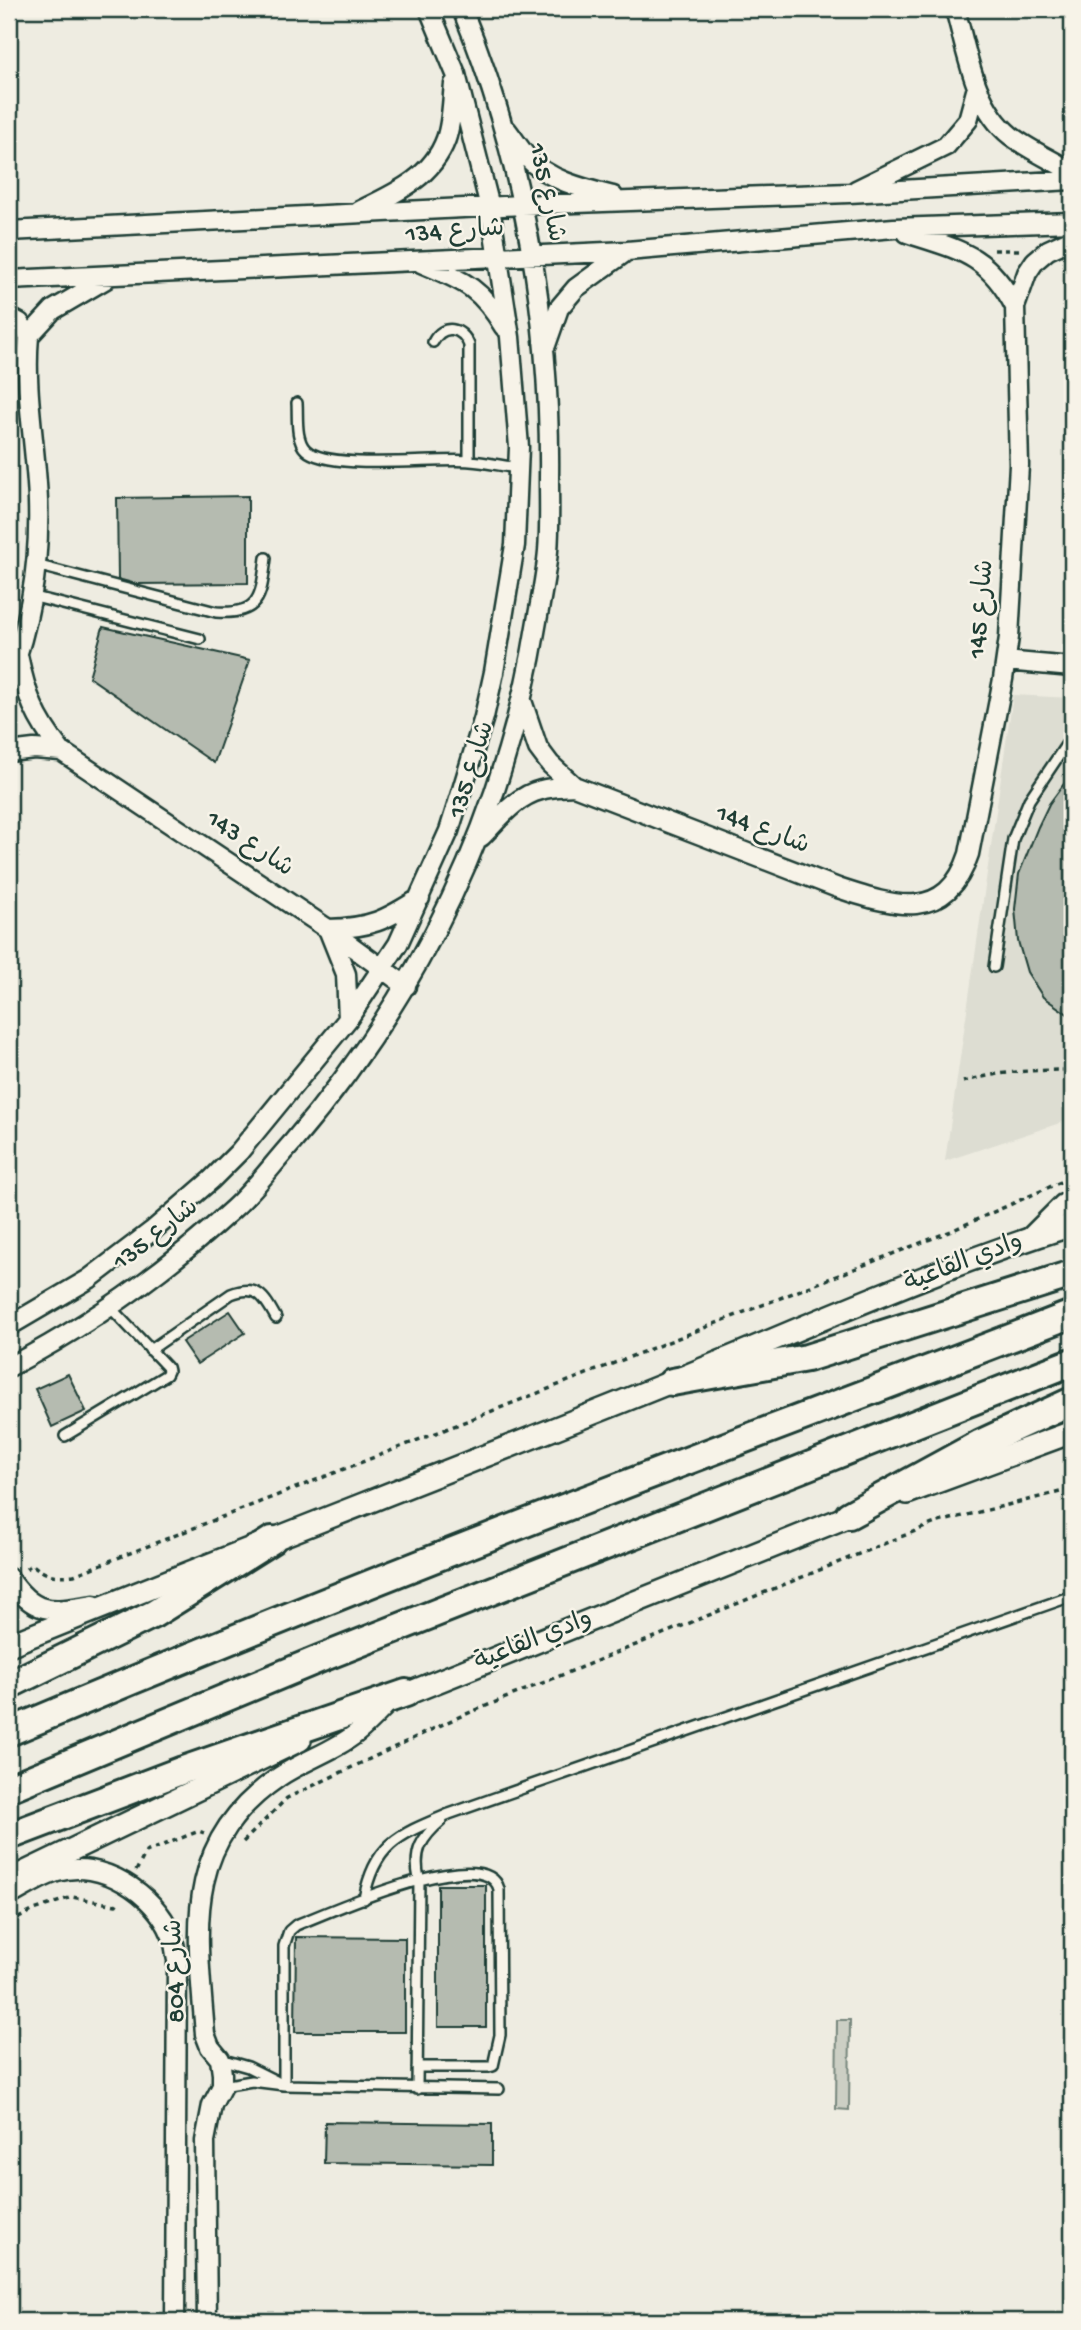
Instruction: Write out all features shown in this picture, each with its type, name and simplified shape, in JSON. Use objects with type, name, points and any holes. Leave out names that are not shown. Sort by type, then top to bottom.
[{"type":"main road","points":[[672,1382],[807,1358],[1072,1274]]},
{"type":"main road","points":[[9,1732],[146,1674],[610,1490],[892,1385],[1072,1314]]},
{"type":"main road","points":[[9,1788],[319,1659],[1072,1362]]},
{"type":"main road","points":[[849,1515],[981,1443],[1072,1401]]},
{"type":"main road","points":[[9,1685],[154,1614],[272,1540]]},
{"type":"main road","points":[[9,1836],[183,1770],[399,1697]]},
{"type":"street","name":"شارع 135","points":[[9,1326],[89,1279],[152,1231],[239,1152],[348,1019],[383,969],[420,898],[449,831],[484,718],[494,672],[515,545],[519,447],[510,337],[490,207],[456,74],[429,9]]},
{"type":"street","name":"شارع 135","points":[[9,1367],[109,1306],[178,1256],[237,1206],[346,1076],[406,986],[436,930],[478,840],[522,700],[548,551],[549,446],[545,349],[522,205],[503,124],[462,9]]},
{"type":"street","points":[[955,9],[977,87],[997,121],[1012,136],[1072,172]]},
{"type":"street","points":[[352,214],[403,189],[434,163],[446,138],[456,74]]},
{"type":"street","points":[[849,193],[946,146],[968,120],[977,87]]},
{"type":"street","points":[[503,124],[527,158],[537,166],[580,188],[637,202]]},
{"type":"street","name":"شارع 134","points":[[9,231],[522,205],[849,193],[1072,180]]},
{"type":"street","points":[[9,220],[31,229]]},
{"type":"street","name":"شارع 134","points":[[9,280],[627,251],[894,229],[1072,222]]},
{"type":"street","points":[[894,229],[956,249],[978,260],[1003,285],[1014,307]]},
{"type":"street","name":"شارع 145","points":[[935,900],[946,893],[963,871],[969,854],[1006,661],[1019,465],[1014,307],[1027,273],[1041,256],[1072,239]]},
{"type":"street","points":[[545,349],[559,308],[576,288],[627,251]]},
{"type":"street","points":[[417,262],[453,277],[478,292],[490,304],[510,337]]},
{"type":"street","points":[[29,336],[53,310],[111,277]]},
{"type":"street","points":[[9,317],[20,323],[29,336],[27,371],[38,503],[36,565],[31,596],[18,654],[9,679]]},
{"type":"street","name":"شارع 143","points":[[18,654],[36,715],[61,751],[328,929],[406,986]]},
{"type":"street","points":[[1006,661],[1072,667]]},
{"type":"street","name":"شارع 144","points":[[522,700],[538,748],[550,764],[574,786],[860,895],[911,906],[935,900]]},
{"type":"street","points":[[9,752],[34,749],[61,751]]},
{"type":"street","name":"شارع 144","points":[[478,840],[507,810],[522,799],[539,790],[574,786]]},
{"type":"street","points":[[348,1019],[345,974],[328,929],[370,925],[390,917],[420,898]]},
{"type":"street","points":[[1028,1239],[1063,1204],[1072,1201]]},
{"type":"street","name":"وادي القاعية","points":[[9,1645],[672,1382],[877,1297],[1028,1239],[1072,1225]]},
{"type":"street","name":"وادي القاعية","points":[[9,1880],[298,1741],[399,1697],[849,1515],[1072,1432]]},
{"type":"street","points":[[970,1470],[1072,1446]]},
{"type":"street","name":"وادي القاعية","points":[[10,1580],[22,1597],[30,1604],[40,1607],[73,1608],[115,1601]]},
{"type":"street","name":"شارع 804","points":[[207,2321],[205,2141],[212,2105],[222,2086],[220,2059],[205,2034],[197,1929],[210,1858],[228,1823],[255,1794],[290,1770],[358,1733],[399,1697]]},
{"type":"street","name":"شارع 804","points":[[9,1896],[59,1871],[107,1874],[129,1885],[161,1916],[172,1935],[177,1960],[175,2321]]},
{"type":"lane","points":[[433,342],[441,331],[450,328],[466,336],[469,345],[469,461]]},
{"type":"lane","points":[[298,403],[300,439],[304,449],[315,455],[349,461],[469,461],[518,468]]},
{"type":"lane","points":[[36,565],[216,612],[231,613],[244,611],[256,604],[261,593],[266,558]]},
{"type":"lane","points":[[31,596],[200,639]]},
{"type":"lane","points":[[994,967],[1013,839],[1029,800],[1072,736]]},
{"type":"lane","points":[[150,1350],[231,1294],[241,1291],[260,1294],[276,1318]]},
{"type":"lane","points":[[65,1436],[166,1375],[167,1367],[109,1306]]},
{"type":"lane","points":[[364,1899],[369,1875],[382,1852],[413,1830],[449,1814],[1072,1597]]},
{"type":"lane","points":[[417,2089],[419,1879],[415,1866],[418,1850],[431,1829],[449,1814]]},
{"type":"lane","points":[[284,2085],[286,1937],[296,1925],[419,1879],[450,1873],[480,1873],[494,1879],[498,1884],[500,2035],[497,2056],[493,2066],[417,2067]]},
{"type":"lane","points":[[220,2059],[248,2067],[284,2085]]},
{"type":"lane","points":[[222,2086],[252,2081],[284,2085],[499,2089]]},
{"type":"path","points":[[978,260],[990,250],[1032,250],[1041,256]]},
{"type":"path","points":[[963,1082],[988,1074],[1011,1071],[1072,1070]]},
{"type":"path","points":[[10,1580],[32,1564],[39,1571],[60,1577],[88,1570],[951,1231],[1072,1177]]},
{"type":"path","points":[[9,1923],[34,1910],[72,1898],[116,1905],[146,1852],[200,1832],[218,1839],[234,1850],[287,1798],[467,1713],[935,1523],[1072,1489]]},
{"type":"shaded area","points":[[1013,695],[1072,698],[1072,1119],[945,1161]]},
{"type":"shaded area","points":[[837,2020],[850,2020],[849,2110],[836,2109]]},
{"type":"building","points":[[248,496],[248,583],[136,584],[118,579],[117,498]]},
{"type":"building","points":[[103,627],[250,660],[214,763],[89,677]]},
{"type":"building","points":[[1072,773],[1072,1017],[1043,997],[1027,972],[1018,941],[1015,909],[1019,874],[1038,827],[1049,804]]},
{"type":"building","points":[[230,1311],[245,1333],[197,1364],[182,1342]]},
{"type":"building","points":[[68,1374],[86,1411],[52,1427],[35,1389]]},
{"type":"building","points":[[438,1885],[486,1885],[486,2027],[438,2027]]},
{"type":"building","points":[[296,1937],[405,1938],[405,2032],[295,2032]]},
{"type":"building","points":[[325,2122],[492,2124],[492,2165],[324,2163]]}]
